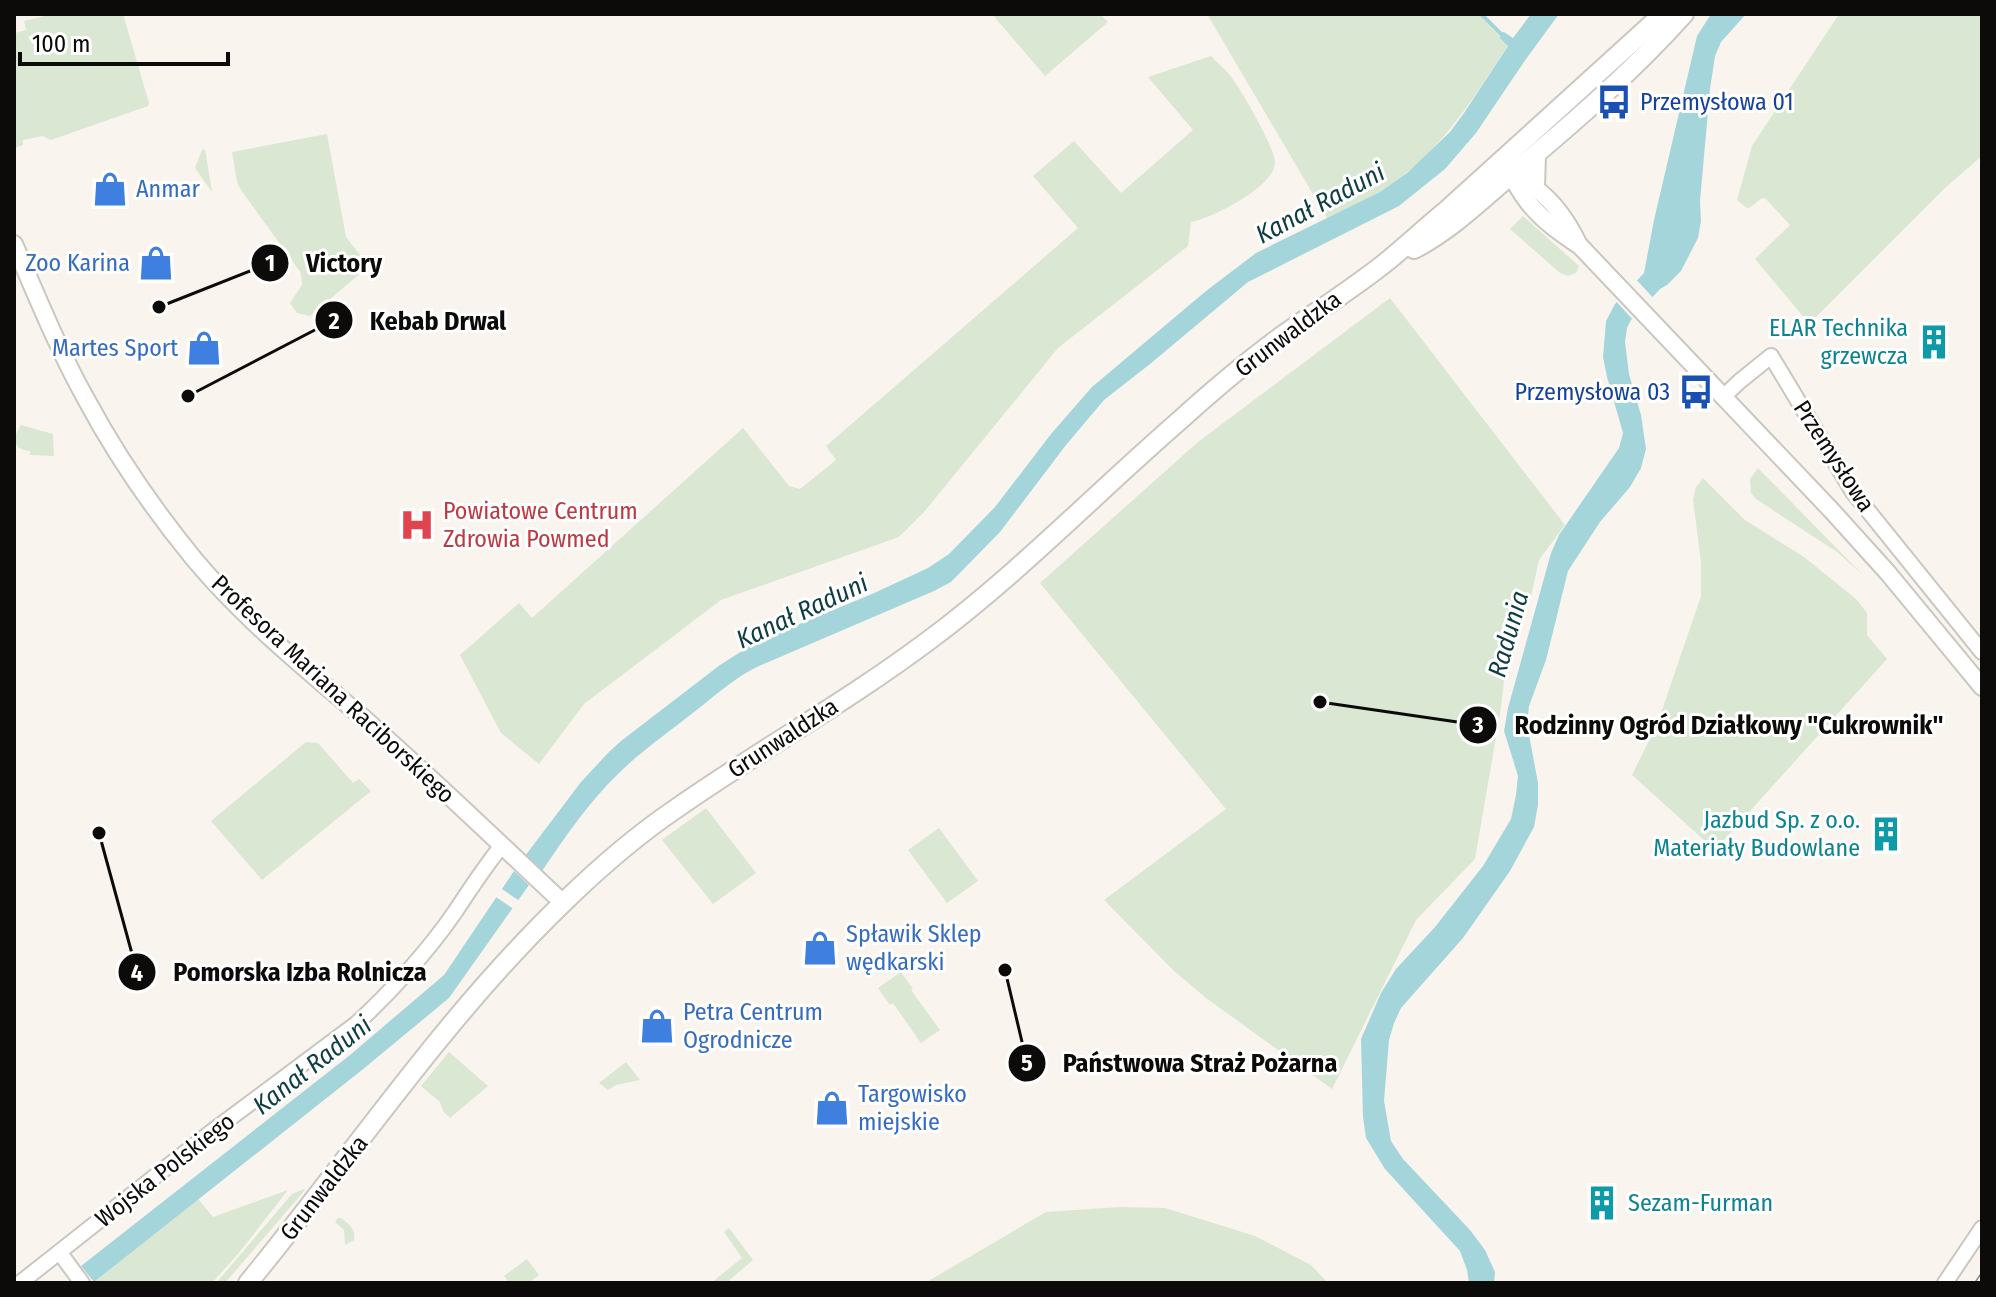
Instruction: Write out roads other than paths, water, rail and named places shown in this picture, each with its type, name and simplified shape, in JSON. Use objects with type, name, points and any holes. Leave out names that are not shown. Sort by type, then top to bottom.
[{"type":"main road","name":"Grunwaldzka","points":[[248,1283],[458,1016],[563,903],[633,841],[675,809],[931,639],[984,597],[1235,372],[1387,262],[1419,247],[1452,225],[1663,14]]},
{"type":"main road","name":"Grunwaldzka","points":[[1506,168],[1538,153],[1643,57],[1684,14]]},
{"type":"main road","points":[[1535,187],[1538,153]]},
{"type":"main road","points":[[1506,168],[1535,187],[1567,220],[1580,246]]},
{"type":"main road","points":[[1506,168],[1525,198],[1556,230],[1580,246],[1888,573],[1982,687]]},
{"type":"main road","name":"Profesora Mariana Raciborskiego","points":[[14,244],[85,398],[131,472],[196,562],[296,662],[369,723],[563,903]]},
{"type":"street","name":"Przemysłowa","points":[[1723,397],[1771,356],[1853,492],[1982,652]]},
{"type":"street","name":"Wojska Polskiego","points":[[20,1283],[377,1005],[440,933],[502,845]]},
{"type":"street","points":[[1945,1283],[1982,1228]]},
{"type":"street","points":[[60,1253],[82,1283]]},
{"type":"water","points":[[1531,14],[1559,14],[1476,133],[1445,169],[1399,206],[1248,282],[1104,400],[1000,532],[951,582],[742,676],[618,774],[587,808],[542,871],[525,856],[581,782],[621,741],[720,665],[756,642],[872,594],[928,568],[949,554],[995,507],[1092,387],[1206,291],[1256,253],[1380,192],[1407,173],[1450,132],[1464,113],[1508,46],[1500,38],[1500,33],[1513,38]]},
{"type":"water","points":[[1711,14],[1746,14],[1721,42],[1715,56],[1698,238],[1681,271],[1660,289],[1627,328],[1625,342],[1629,374],[1641,415],[1646,449],[1641,468],[1630,487],[1600,522],[1568,571],[1546,660],[1529,706],[1527,724],[1538,783],[1534,827],[1510,871],[1463,938],[1401,1008],[1389,1040],[1384,1101],[1391,1141],[1403,1159],[1485,1250],[1495,1272],[1494,1283],[1469,1283],[1460,1251],[1385,1169],[1366,1138],[1361,1039],[1381,993],[1396,969],[1435,927],[1483,866],[1511,819],[1518,776],[1504,731],[1508,708],[1551,553],[1559,535],[1619,448],[1623,433],[1603,357],[1606,321],[1615,304],[1644,273],[1697,36]]},
{"type":"water","points":[[514,871],[529,885],[449,998],[94,1282],[81,1266],[350,1055],[444,975]]},
{"type":"waterway","points":[[1481,14],[1502,35]]},
{"type":"railway","points":[[1978,1283],[1982,1277]]},
{"type":"place","name":"Przemysłowa 01","points":[[1614,102]]},
{"type":"place","name":"Anmar","points":[[110,189]]},
{"type":"place","name":"Zoo Karina","points":[[156,263]]},
{"type":"place","name":"Victory","points":[[159,307]]},
{"type":"place","name":"ELAR Technika grzewcza","points":[[1934,342]]},
{"type":"place","name":"Martes Sport","points":[[204,348]]},
{"type":"place","name":"Przemysłowa 03","points":[[1696,392]]},
{"type":"place","name":"Kebab Drwal","points":[[188,396]]},
{"type":"place","name":"Powiatowe Centrum Zdrowia Powmed","points":[[417,525]]},
{"type":"place","name":"Rodzinny Ogród Działkowy \"Cukrownik\"","points":[[1320,702]]},
{"type":"place","name":"Pomorska Izba Rolnicza","points":[[99,833]]},
{"type":"place","name":"Jazbud Sp. z o.o. Materiały Budowlane","points":[[1886,834]]},
{"type":"place","name":"Spławik Sklep wędkarski","points":[[820,948]]},
{"type":"place","name":"Państwowa Straż Pożarna","points":[[1005,970]]},
{"type":"place","name":"Petra Centrum Ogrodnicze","points":[[657,1026]]},
{"type":"place","name":"Targowisko miejskie","points":[[832,1108]]},
{"type":"place","name":"Sezam-Furman","points":[[1602,1203]]},
{"type":"water label","name":"Kanał Raduni","points":[[1320,203]]},
{"type":"water label","name":"Kanał Raduni","points":[[802,611]]},
{"type":"water label","name":"Radunia","points":[[1508,634]]},
{"type":"water label","name":"Kanał Raduni","points":[[312,1065]]}]
